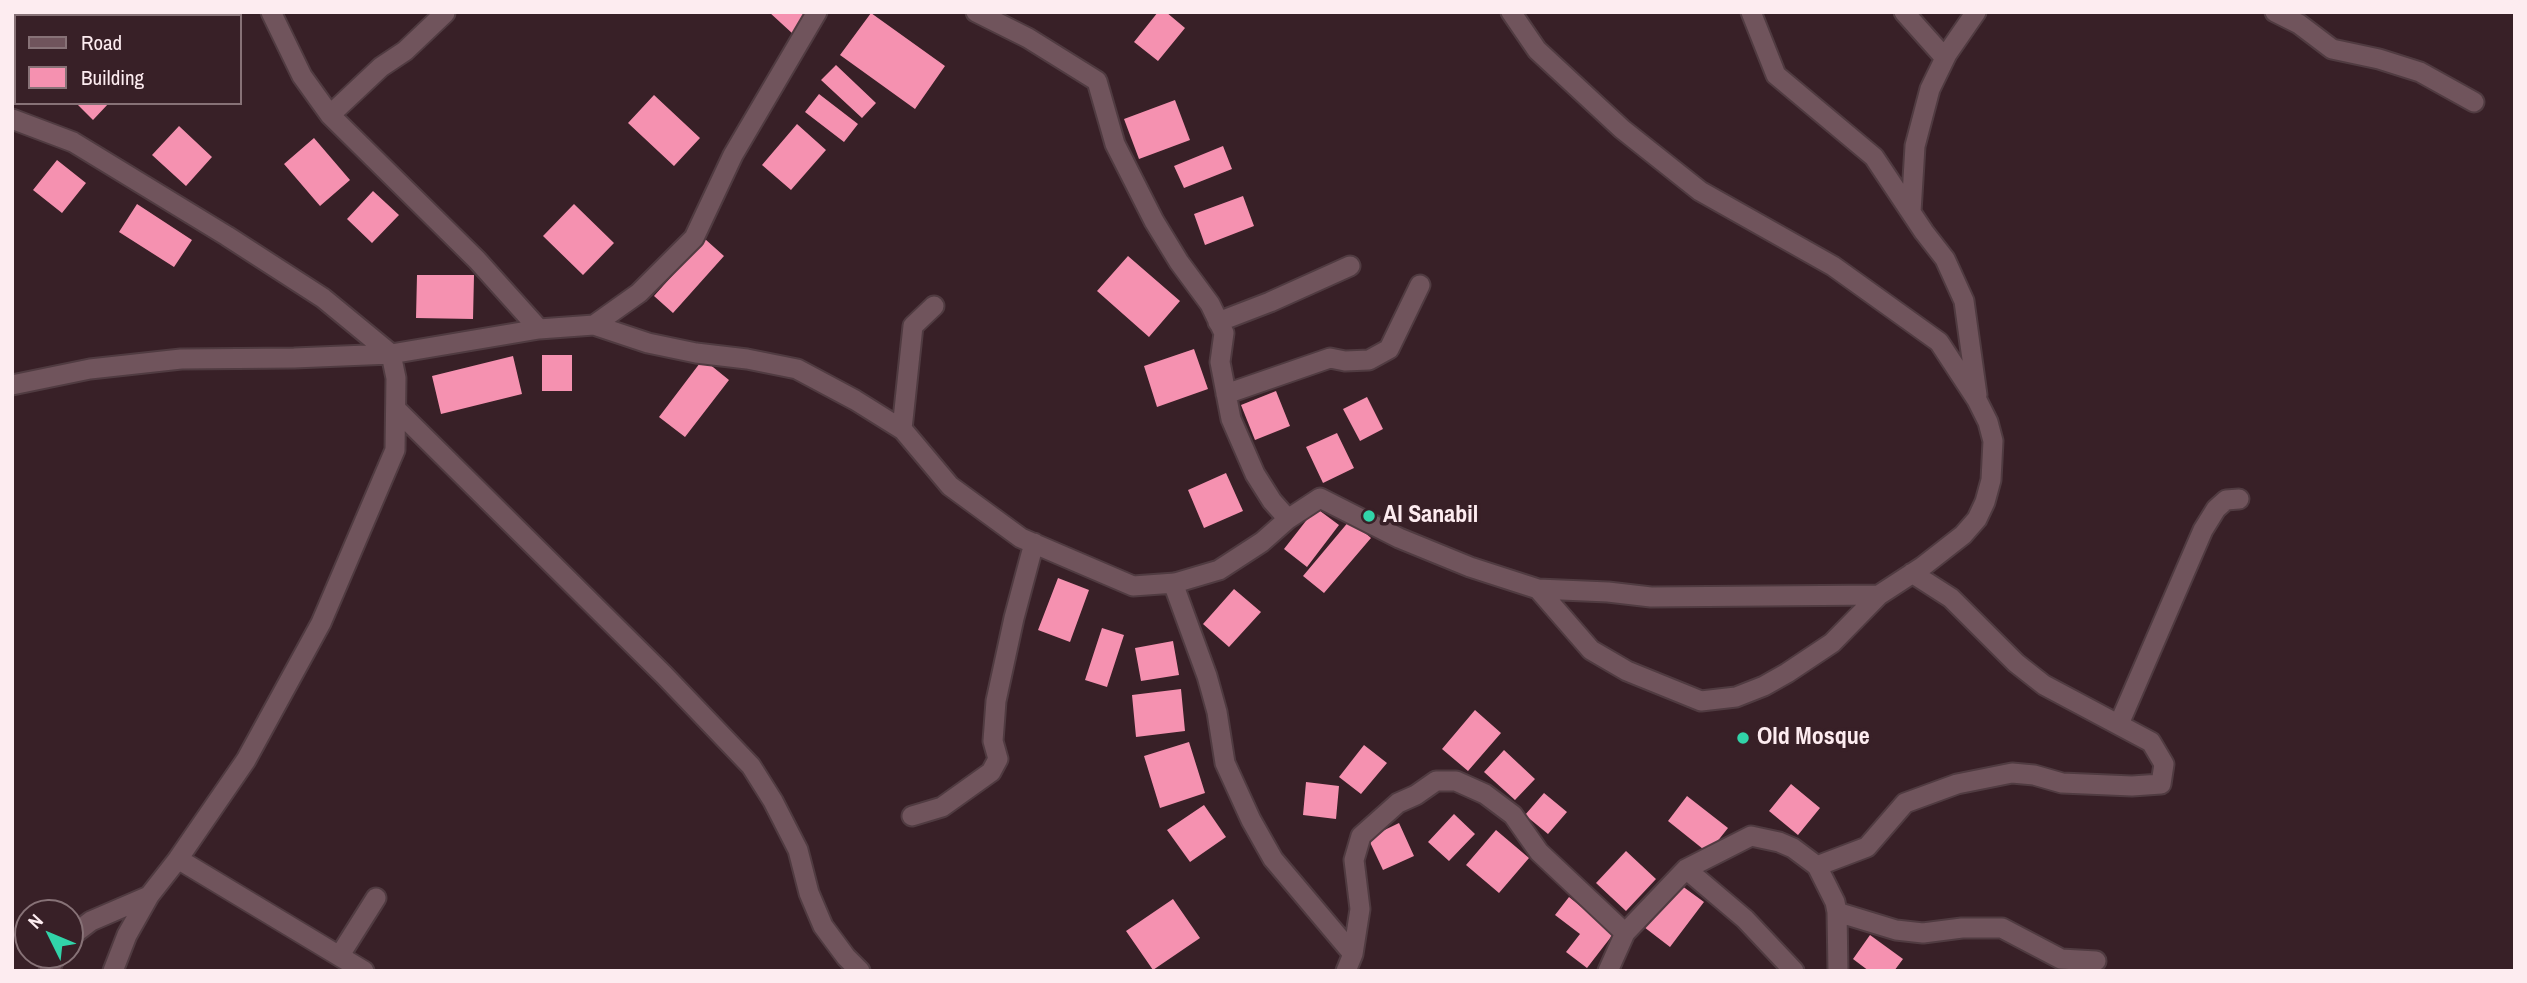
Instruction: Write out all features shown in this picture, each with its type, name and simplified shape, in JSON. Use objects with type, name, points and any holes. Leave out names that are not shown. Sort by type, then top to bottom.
[{"type":"street","points":[[271,12],[302,76],[330,115],[477,260],[539,329]]},
{"type":"street","points":[[594,326],[639,293],[694,238],[733,155],[817,12]]},
{"type":"street","points":[[975,12],[1028,38],[1097,81],[1115,144],[1154,221],[1179,262],[1210,304],[1224,333],[1220,362],[1231,419],[1255,474],[1272,502],[1289,519]]},
{"type":"street","points":[[1511,12],[1537,50],[1622,129],[1700,191],[1833,266],[1939,342],[1977,400],[1988,422],[1993,441],[1991,480],[1985,502],[1978,519],[1963,535],[1879,595],[1832,643],[1764,686],[1736,697],[1701,701],[1627,671],[1591,650],[1538,589]]},
{"type":"street","points":[[1751,12],[1776,75],[1874,156],[1945,259],[1964,301],[1977,400]]},
{"type":"street","points":[[1904,12],[1945,58]]},
{"type":"street","points":[[1911,212],[1915,146],[1930,89],[1945,58],[1976,12]]},
{"type":"street","points":[[2276,12],[2299,24],[2332,49],[2379,59],[2420,72],[2474,102]]},
{"type":"street","points":[[330,115],[445,13]]},
{"type":"street","points":[[12,119],[73,142],[227,236],[323,299],[391,354],[396,377],[394,450],[321,624],[246,760],[178,859],[149,896],[127,934],[113,971]]},
{"type":"street","points":[[1218,321],[1270,302],[1350,266]]},
{"type":"street","points":[[1226,394],[1330,358],[1345,361],[1369,360],[1389,349],[1420,285]]},
{"type":"street","points":[[902,429],[913,327],[934,306]]},
{"type":"street","points":[[12,385],[90,369],[181,359],[391,354],[539,329],[594,326],[649,343],[696,353],[797,369],[902,429],[950,486],[1020,538],[1133,586],[1173,583],[1219,570],[1262,542],[1320,498],[1411,543],[1470,567],[1538,589],[1651,597],[1879,595]]},
{"type":"street","points":[[397,409],[751,766],[773,801],[798,850],[809,893],[823,926],[860,971]]},
{"type":"street","points":[[2119,724],[2203,530],[2216,509],[2226,500],[2239,499]]},
{"type":"street","points":[[912,816],[943,807],[991,772],[998,759],[993,741],[996,701],[1034,543]]},
{"type":"street","points":[[1817,866],[1867,847],[1905,803],[1957,784],[2012,774],[2034,775],[2062,783],[2132,786],[2161,784],[2164,764],[2151,742],[2044,685],[2016,663],[1951,598],[1912,573]]},
{"type":"street","points":[[1173,583],[1207,676],[1217,712],[1225,762],[1251,820],[1273,859],[1350,962]]},
{"type":"street","points":[[1350,962],[1360,909],[1354,860],[1361,836],[1398,803],[1436,781],[1456,781],[1476,789],[1513,815],[1539,852],[1625,933]]},
{"type":"street","points":[[1608,971],[1625,933],[1686,869],[1751,836],[1793,848],[1817,866],[1835,902],[1837,912],[1838,971]]},
{"type":"street","points":[[178,859],[364,971]]},
{"type":"street","points":[[1686,869],[1745,919],[1794,971]]},
{"type":"street","points":[[84,926],[149,896]]},
{"type":"street","points":[[340,955],[376,898]]},
{"type":"street","points":[[1837,912],[1896,930],[1923,933],[1962,928],[2002,928],[2061,959],[2096,961]]},
{"type":"building","points":[[66,12],[124,12],[122,14]]},
{"type":"building","points":[[769,12],[812,12],[793,34]]},
{"type":"building","points":[[1158,12],[1166,12],[1185,28],[1158,61],[1134,42]]},
{"type":"building","points":[[871,13],[945,66],[915,109],[840,55]]},
{"type":"building","points":[[836,65],[876,103],[862,118],[821,80]]},
{"type":"building","points":[[819,94],[858,124],[844,142],[805,112]]},
{"type":"building","points":[[654,95],[700,138],[674,166],[628,123]]},
{"type":"building","points":[[1175,100],[1190,140],[1139,159],[1124,119]]},
{"type":"building","points":[[78,105],[107,105],[93,120]]},
{"type":"building","points":[[797,124],[826,150],[791,190],[762,165]]},
{"type":"building","points":[[179,126],[212,157],[186,186],[152,155]]},
{"type":"building","points":[[314,138],[350,180],[320,206],[284,164]]},
{"type":"building","points":[[1223,146],[1232,169],[1184,188],[1174,166]]},
{"type":"building","points":[[57,160],[86,183],[62,213],[33,190]]},
{"type":"building","points":[[373,191],[399,215],[372,243],[347,219]]},
{"type":"building","points":[[1243,196],[1254,226],[1205,245],[1194,214]]},
{"type":"building","points":[[137,204],[192,240],[174,267],[119,232]]},
{"type":"building","points":[[574,204],[614,243],[583,275],[543,236]]},
{"type":"building","points":[[705,239],[724,256],[673,313],[654,296]]},
{"type":"building","points":[[1128,256],[1180,301],[1149,337],[1097,291]]},
{"type":"building","points":[[417,275],[474,275],[473,319],[416,318]]},
{"type":"building","points":[[1194,349],[1208,389],[1157,407],[1144,366]]},
{"type":"building","points":[[542,355],[572,355],[572,391],[542,391]]},
{"type":"building","points":[[513,356],[522,394],[441,414],[432,376]]},
{"type":"building","points":[[703,359],[729,380],[685,437],[659,417]]},
{"type":"building","points":[[1276,391],[1290,426],[1255,440],[1241,405]]},
{"type":"building","points":[[1367,397],[1383,429],[1360,441],[1343,409]]},
{"type":"building","points":[[1337,433],[1354,468],[1323,483],[1306,447]]},
{"type":"building","points":[[1226,473],[1243,511],[1204,528],[1188,490]]},
{"type":"building","points":[[1316,508],[1339,525],[1307,567],[1284,549]]},
{"type":"building","points":[[1350,520],[1371,538],[1324,593],[1303,576]]},
{"type":"building","points":[[1058,578],[1089,590],[1070,642],[1038,630]]},
{"type":"building","points":[[1234,589],[1261,612],[1229,647],[1203,624]]},
{"type":"building","points":[[1102,628],[1124,635],[1107,687],[1085,680]]},
{"type":"building","points":[[1173,641],[1179,675],[1141,681],[1135,648]]},
{"type":"building","points":[[1181,689],[1185,731],[1136,737],[1132,695]]},
{"type":"building","points":[[1475,710],[1501,733],[1468,771],[1442,749]]},
{"type":"building","points":[[1189,742],[1205,793],[1160,808],[1144,756]]},
{"type":"building","points":[[1364,745],[1387,763],[1361,794],[1339,777]]},
{"type":"building","points":[[1504,750],[1535,779],[1515,800],[1484,772]]},
{"type":"building","points":[[1306,782],[1339,786],[1336,819],[1303,815]]},
{"type":"building","points":[[1791,784],[1820,808],[1798,835],[1769,811]]},
{"type":"building","points":[[1544,793],[1567,812],[1548,834],[1525,815]]},
{"type":"building","points":[[1687,796],[1728,828],[1708,853],[1668,821]]},
{"type":"building","points":[[1204,805],[1226,837],[1190,862],[1167,830]]},
{"type":"building","points":[[1454,814],[1475,834],[1449,861],[1428,842]]},
{"type":"building","points":[[1399,823],[1414,856],[1383,870],[1368,838]]},
{"type":"building","points":[[1496,830],[1529,858],[1499,893],[1466,865]]},
{"type":"building","points":[[1626,851],[1656,879],[1626,911],[1596,883]]},
{"type":"building","points":[[1678,883],[1704,902],[1670,947],[1644,927]]},
{"type":"building","points":[[1569,897],[1614,933],[1587,968],[1566,952],[1580,934],[1555,915]]},
{"type":"building","points":[[1173,899],[1200,938],[1153,970],[1126,931]]},
{"type":"building","points":[[1870,935],[1903,959],[1894,971],[1869,971],[1853,959]]},
{"type":"place","name":"Al Sanabil","points":[[1369,516]]},
{"type":"place","name":"Old Mosque","points":[[1743,738]]}]
